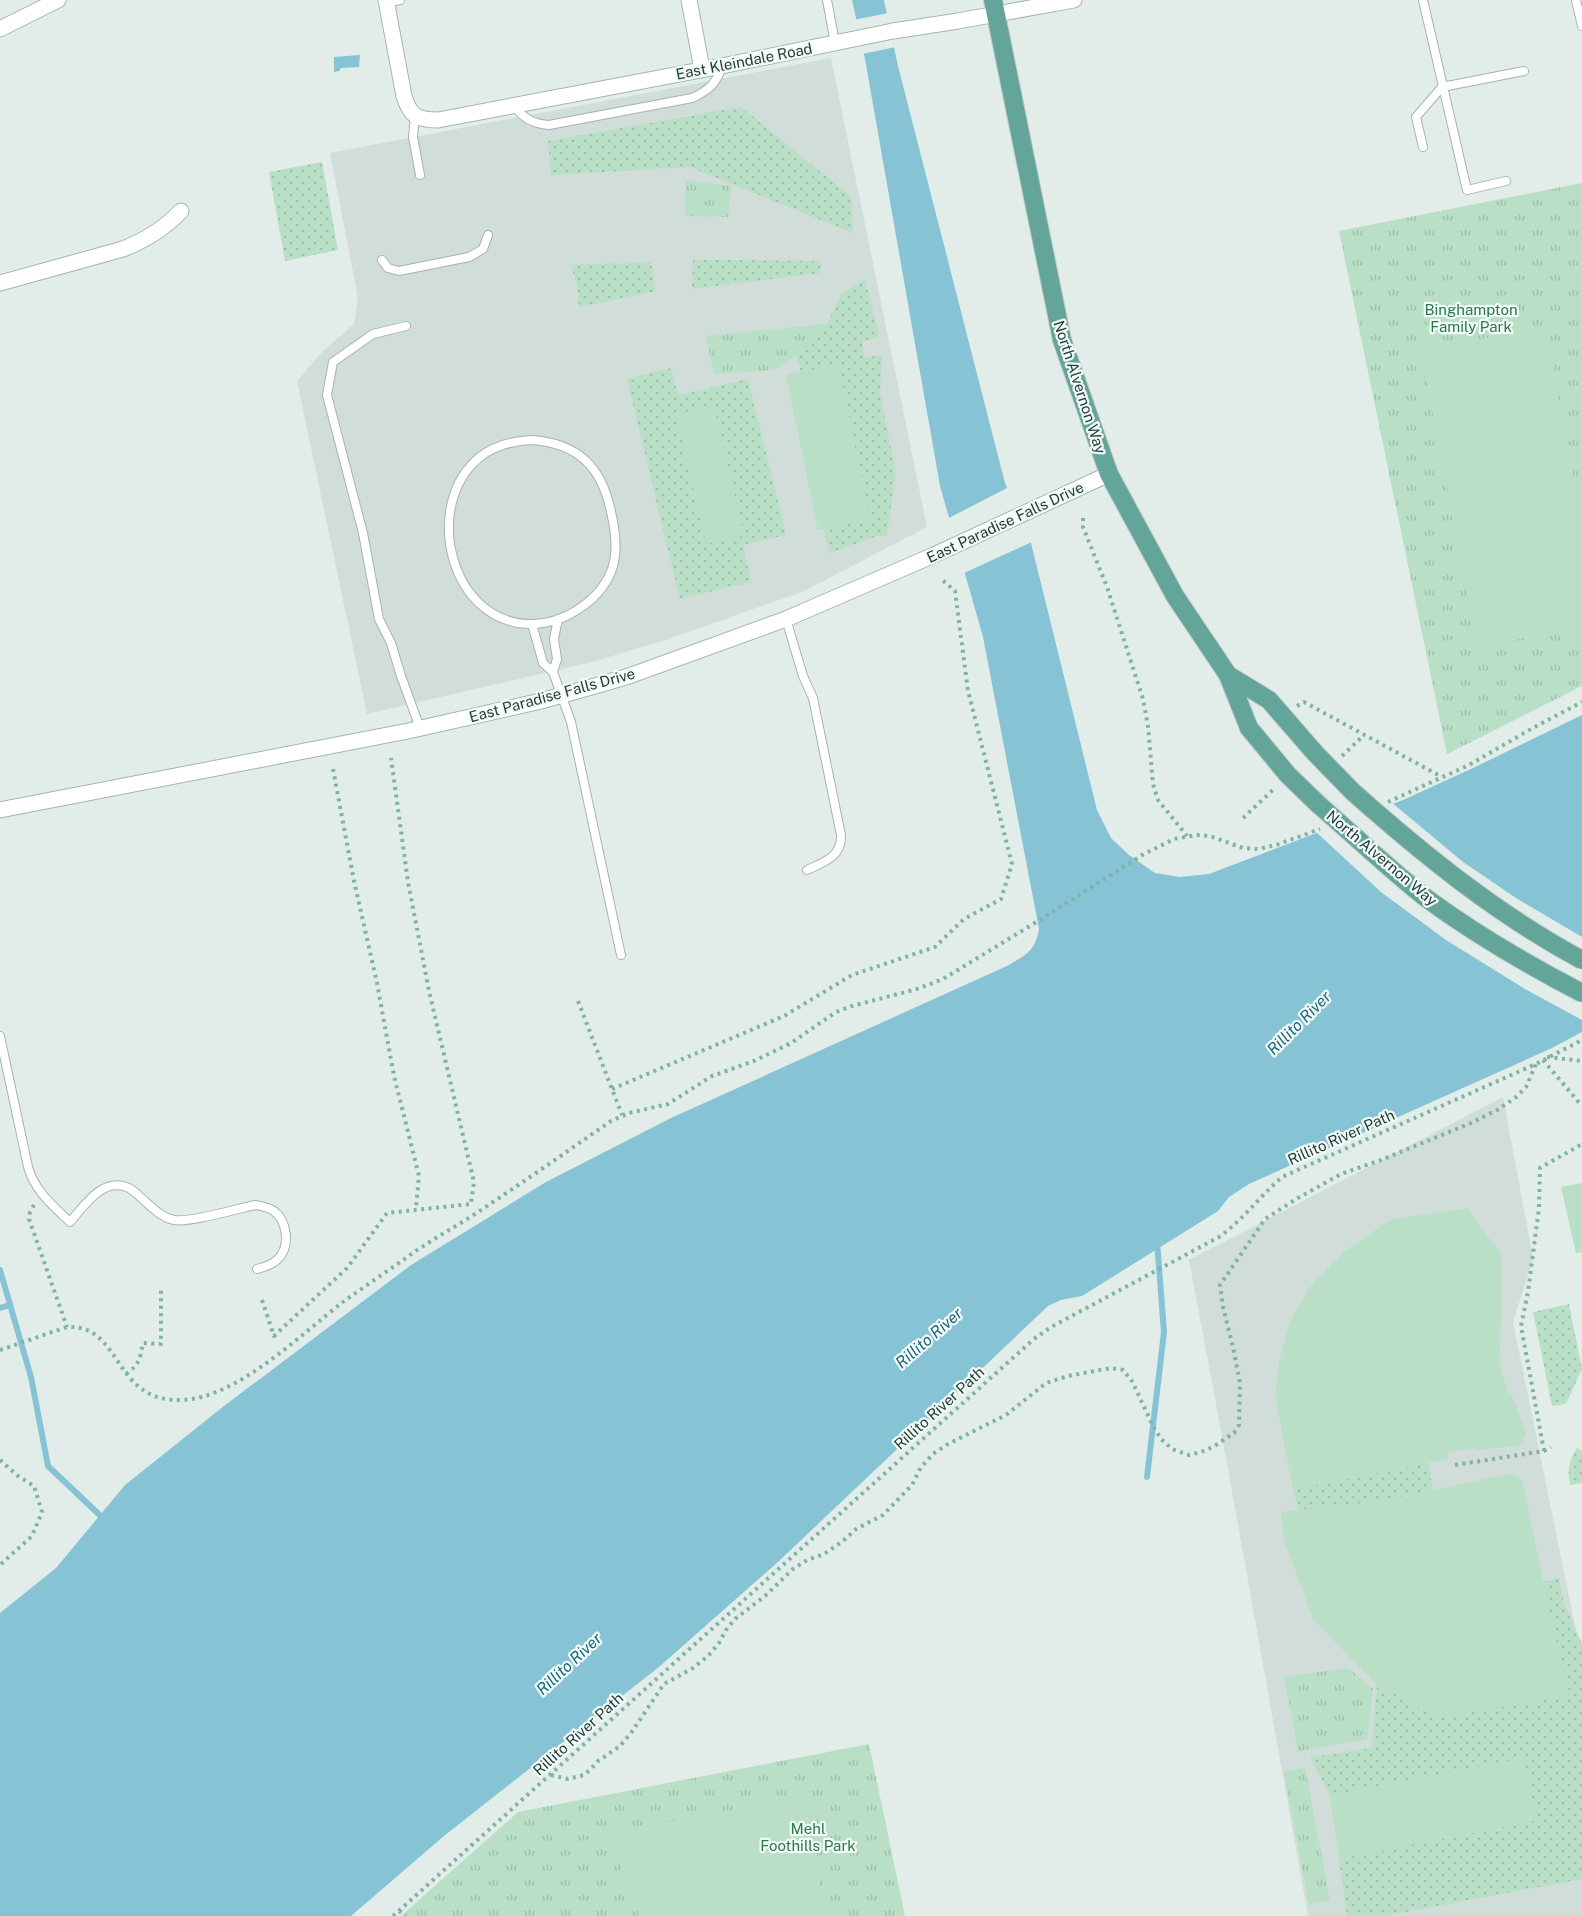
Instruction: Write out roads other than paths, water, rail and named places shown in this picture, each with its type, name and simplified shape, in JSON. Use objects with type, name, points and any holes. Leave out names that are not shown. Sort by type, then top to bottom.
[{"type":"main road","name":"North Alvernon Way","points":[[994,7],[1062,340],[1109,474],[1175,596],[1228,675],[1249,728],[1288,775],[1319,805],[1426,897],[1515,957],[1582,993]]},
{"type":"main road","name":"North Alvernon Way","points":[[1228,675],[1269,700],[1353,792],[1422,852],[1544,940],[1582,960]]},
{"type":"street","points":[[0,29],[58,0]]},
{"type":"street","points":[[689,0],[702,69]]},
{"type":"street","name":"East Kleindale Road","points":[[415,116],[425,120],[438,120],[722,66],[893,31],[994,7],[1074,0]]},
{"type":"street","points":[[391,1],[404,96],[415,116]]},
{"type":"street","points":[[0,283],[123,249],[155,234],[181,211]]},
{"type":"street","name":"East Paradise Falls Drive","points":[[0,810],[420,728],[563,695],[629,676],[786,619],[934,555],[1109,474]]},
{"type":"lane","points":[[827,0],[835,43]]},
{"type":"lane","points":[[1423,0],[1467,190],[1506,181]]},
{"type":"lane","points":[[1576,0],[1582,26]]},
{"type":"lane","points":[[513,105],[527,119],[538,124],[549,125],[692,99],[713,85],[722,66]]},
{"type":"lane","points":[[1423,147],[1416,117],[1442,87],[1524,71]]},
{"type":"lane","points":[[415,116],[413,137],[420,175]]},
{"type":"lane","points":[[382,260],[388,268],[399,271],[469,257],[483,249],[488,235]]},
{"type":"lane","points":[[406,326],[373,334],[333,362],[327,395],[363,533],[379,619],[391,643],[400,676],[420,728]]},
{"type":"lane","points":[[531,440],[546,441],[573,451],[584,458],[600,478],[610,504],[616,550],[614,565],[608,578],[599,592],[586,604],[558,619],[532,624],[505,619],[480,604],[462,582],[449,537],[450,507],[454,491],[465,472],[482,455],[514,441],[531,440]]},
{"type":"lane","points":[[554,672],[557,659],[554,639],[558,619]]},
{"type":"lane","points":[[786,619],[803,676],[813,698],[841,835],[841,847],[832,858],[807,870]]},
{"type":"lane","points":[[532,624],[543,663],[554,672],[563,695],[579,754],[621,955]]},
{"type":"lane","points":[[0,1036],[28,1167],[34,1184],[46,1200],[70,1222],[100,1190],[119,1185],[128,1188],[157,1212],[173,1220],[190,1219],[255,1205],[264,1206],[274,1211],[280,1219],[285,1229],[286,1239],[284,1250],[279,1258],[268,1266],[257,1269]]},
{"type":"water","name":"Rillito River","points":[[852,0],[884,0],[898,66],[1005,483],[1031,543],[1097,810],[1111,838],[1129,855],[1155,873],[1180,877],[1209,874],[1403,800],[1582,715],[1582,1032],[1552,1048],[1249,1184],[1229,1197],[1218,1211],[1082,1296],[1061,1300],[1048,1306],[778,1562],[659,1667],[444,1836],[351,1916],[0,1916],[0,1613],[56,1568],[125,1485],[224,1406],[411,1265],[546,1182],[671,1118],[1009,965],[1025,955],[1035,942],[1039,929],[983,637],[940,486],[865,59]]},
{"type":"water","points":[[360,55],[359,67],[341,68],[334,72],[334,57]]},
{"type":"waterway","points":[[1147,1477],[1164,1332],[1157,1241]]},
{"type":"waterway","points":[[0,1270],[31,1377],[48,1466],[106,1521]]},
{"type":"waterway","points":[[0,1308],[10,1305]]},
{"type":"park label","name":"Binghampton Family Park","points":[[1471,318]]},
{"type":"park label","name":"Mehl Foothills Park","points":[[808,1836]]}]
